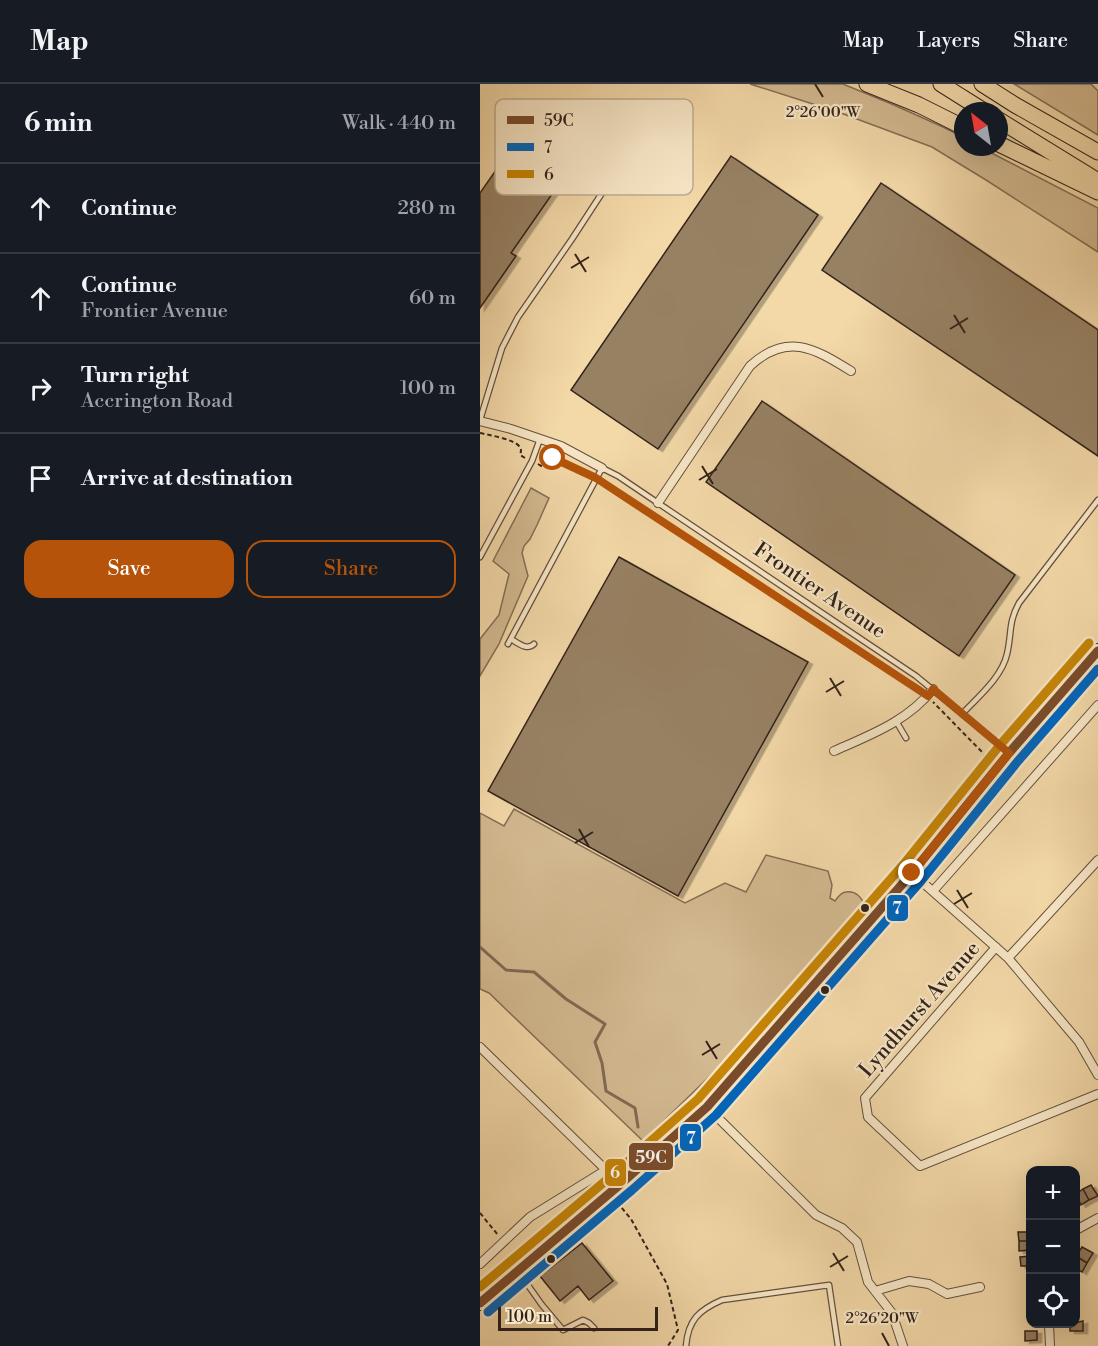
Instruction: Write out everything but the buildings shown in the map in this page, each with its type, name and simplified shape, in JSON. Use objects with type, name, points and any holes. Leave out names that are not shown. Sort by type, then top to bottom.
[{"type":"highway","points":[[867,84],[919,105],[954,122]]},
{"type":"highway","points":[[940,84],[969,102]]},
{"type":"highway","points":[[982,84],[1098,152]]},
{"type":"highway","points":[[1008,126],[1098,181]]},
{"type":"highway","points":[[1008,148],[1098,192]]},
{"type":"main road","points":[[480,1303],[707,1107],[912,873],[1009,753],[1098,651]]},
{"type":"street","points":[[658,503],[750,366],[758,359],[778,349],[807,348],[828,356],[851,371]]},
{"type":"street","points":[[480,421],[561,446],[602,468]]},
{"type":"street","points":[[834,751],[883,729],[915,708],[930,692]]},
{"type":"street","points":[[933,891],[1098,705]]},
{"type":"street","points":[[1008,958],[1097,865]]},
{"type":"street","points":[[912,873],[1008,958],[1079,1042],[1098,1076]]},
{"type":"street","name":"Lyndhurst Avenue","points":[[996,947],[865,1098],[868,1117],[920,1166],[1098,1094]]},
{"type":"street","points":[[480,1047],[606,1170],[624,1180]]},
{"type":"street","points":[[707,1107],[816,1215],[842,1228],[857,1242],[868,1282],[892,1312],[903,1346]]},
{"type":"street","points":[[480,1264],[530,1217],[606,1170]]},
{"type":"street","points":[[1080,1228],[1098,1218]]},
{"type":"street","points":[[875,1291],[909,1281],[928,1284],[947,1294],[980,1287]]},
{"type":"street","points":[[1049,1328],[1050,1346]]},
{"type":"lane","points":[[480,421],[502,348],[518,317],[601,195]]},
{"type":"lane","points":[[480,557],[532,461],[540,439]]},
{"type":"lane","points":[[534,644],[527,647],[509,641],[602,468]]},
{"type":"lane","name":"Frontier Avenue","points":[[602,468],[897,663],[930,692],[962,714],[1009,753]]},
{"type":"lane","points":[[962,714],[997,675],[1002,666],[1007,656],[1013,615],[1019,603],[1098,500]]},
{"type":"lane","points":[[896,721],[906,738]]},
{"type":"lane","points":[[518,1272],[563,1330],[583,1320],[594,1328]]},
{"type":"lane","points":[[686,1346],[687,1333],[692,1321],[711,1304],[722,1300],[829,1285],[838,1346]]},
{"type":"path","points":[[480,433],[513,442],[519,446],[520,455],[543,467],[546,461],[553,458],[596,478],[930,692],[986,758],[921,840]]},
{"type":"path","points":[[609,1192],[631,1219],[667,1284],[678,1330],[668,1346]]},
{"type":"path","points":[[480,1214],[504,1242]]},
{"type":"shaded area","points":[[750,84],[843,84],[943,127],[954,132],[954,156],[997,156],[1098,208],[1098,252],[932,147],[838,112]]},
{"type":"shaded area","points":[[1014,84],[1091,84],[1098,91],[1098,135]]},
{"type":"shaded area","points":[[531,488],[549,498],[522,553],[528,576],[499,644],[480,676],[480,639],[499,615],[509,574],[493,561]]},
{"type":"shaded area","points":[[514,809],[685,903],[725,883],[746,892],[766,855],[828,871],[832,885],[830,898],[835,901],[843,893],[852,892],[860,898],[864,906],[776,1012],[643,1141],[489,993],[480,989],[480,813],[504,826]]},
{"type":"waterway","points":[[480,947],[506,970],[534,972],[566,999],[605,1024],[595,1042],[602,1063],[606,1091],[635,1108],[638,1127]]},
{"type":"transit line","name":"6","points":[[480,1287],[698,1099],[903,865],[1000,745],[1089,643]]},
{"type":"transit line","name":"59C","points":[[480,1303],[707,1107],[912,873],[1009,753],[1098,651]]},
{"type":"transit line","name":"7","points":[[488,1312],[632,1190],[716,1115],[921,881],[1018,761],[1098,669]]},
{"type":"route","points":[[553,458],[596,478],[928,696],[933,689],[1009,753],[912,873]]}]
